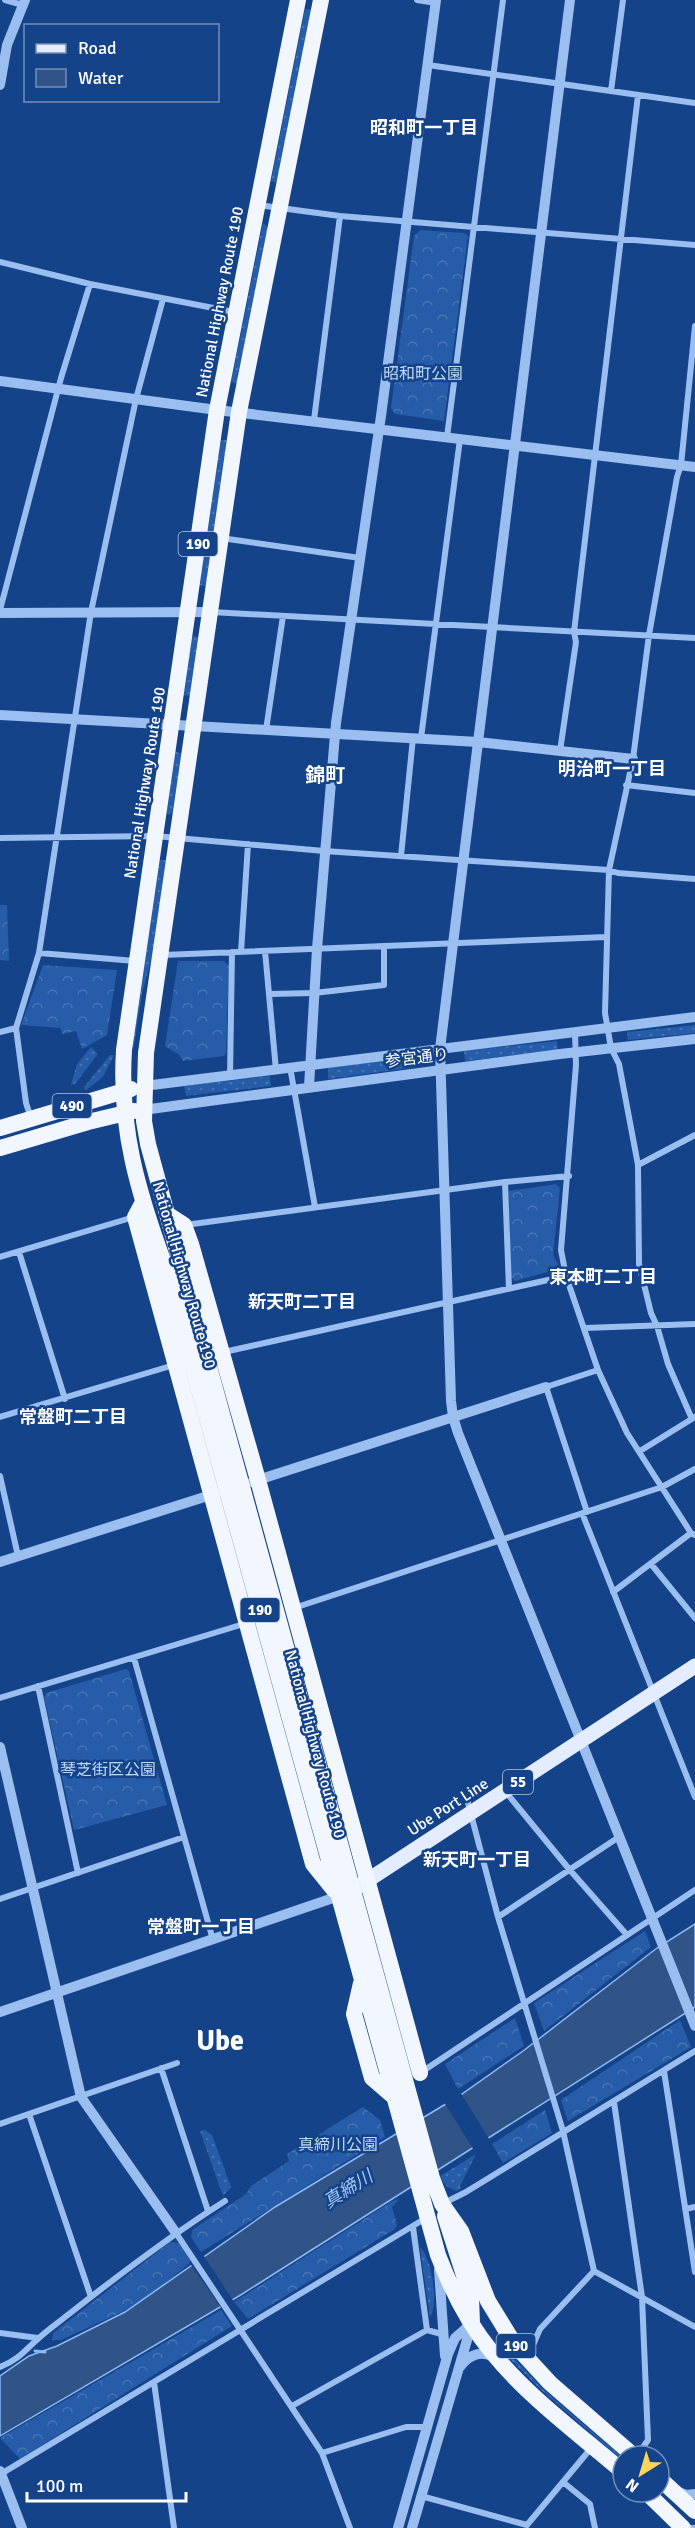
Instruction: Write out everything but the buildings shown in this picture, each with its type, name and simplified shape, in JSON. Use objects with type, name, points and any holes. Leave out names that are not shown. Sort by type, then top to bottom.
[{"type":"highway","name":"National Highway Route 190","points":[[199,1359],[151,1227],[139,1210],[123,1112],[124,1050],[217,410],[298,0]]},
{"type":"highway","name":"National Highway Route 190","points":[[321,0],[239,412],[146,1053],[143,1110],[148,1144],[167,1214],[179,1232],[199,1359],[226,1490],[345,1893],[405,2083],[408,2123],[425,2183],[461,2231],[488,2301],[515,2345],[550,2383],[621,2444]]},
{"type":"highway","name":"490","points":[[0,1128],[144,1086]]},
{"type":"highway","name":"490","points":[[0,1148],[123,1112],[143,1110]]},
{"type":"highway","points":[[139,1210],[199,1359],[258,1480],[420,2073]]},
{"type":"highway","name":"National Highway Route 190","points":[[345,1893],[361,1979],[394,2097],[408,2123]]},
{"type":"highway","name":"National Highway Route 190","points":[[425,2183],[419,2222],[438,2255],[457,2299],[494,2357],[611,2462]]},
{"type":"highway","points":[[442,2204],[471,2297],[472,2323],[493,2328],[515,2345]]},
{"type":"highway","points":[[671,2488],[695,2511]]},
{"type":"highway","points":[[658,2504],[679,2524]]},
{"type":"main road","name":"Ube Port Line","points":[[345,1893],[368,1881],[469,1806],[505,1791],[695,1666]]},
{"type":"street","points":[[0,85],[7,45],[24,3],[4,0]]},
{"type":"street","points":[[309,1087],[316,949],[335,734],[408,221],[436,1],[417,0]]},
{"type":"street","points":[[447,437],[503,0]]},
{"type":"street","points":[[570,0],[440,1049],[453,1417],[695,2026]]},
{"type":"street","points":[[611,91],[623,0]]},
{"type":"street","points":[[428,65],[695,103]]},
{"type":"street","points":[[560,751],[576,642],[574,632],[638,95]]},
{"type":"street","points":[[258,205],[340,216],[622,237],[695,245]]},
{"type":"street","points":[[314,420],[340,216]]},
{"type":"street","points":[[0,262],[90,284],[236,313]]},
{"type":"street","points":[[90,284],[57,389],[0,612],[188,611],[695,638]]},
{"type":"street","points":[[32,1118],[26,1103],[16,1028],[39,953],[90,612],[136,399],[163,299]]},
{"type":"street","points":[[640,1451],[693,1418],[668,1364],[651,1313],[639,1264],[638,1165],[619,1064],[611,1048],[604,1013],[609,870],[633,759],[649,635],[681,465],[695,326]]},
{"type":"street","points":[[0,381],[217,410],[695,467]]},
{"type":"street","points":[[401,856],[460,439]]},
{"type":"street","points":[[221,538],[360,558]]},
{"type":"street","points":[[266,730],[283,616]]},
{"type":"street","points":[[0,715],[194,724],[478,742],[633,759]]},
{"type":"street","points":[[626,785],[695,793]]},
{"type":"street","points":[[0,838],[155,836],[324,851],[609,870],[618,873],[695,879]]},
{"type":"street","points":[[241,952],[248,844]]},
{"type":"street","points":[[161,955],[606,937]]},
{"type":"street","points":[[269,994],[314,993],[384,985],[384,946]]},
{"type":"street","points":[[265,951],[276,1070]]},
{"type":"street","points":[[230,1076],[232,952]]},
{"type":"street","points":[[39,953],[136,961]]},
{"type":"street","name":"参宮通り","points":[[144,1086],[695,1017]]},
{"type":"street","points":[[0,1032],[16,1028]]},
{"type":"street","points":[[575,1032],[577,1052],[569,1176],[561,1250],[566,1276],[597,1370],[627,1433],[693,1534],[613,1592]]},
{"type":"street","name":"参宮通り","points":[[143,1110],[577,1052],[695,1039]]},
{"type":"street","points":[[290,1067],[315,1207]]},
{"type":"street","points":[[638,1165],[695,1135]]},
{"type":"street","points":[[179,1232],[315,1207],[569,1176]]},
{"type":"street","points":[[505,1182],[509,1289]]},
{"type":"street","points":[[0,1257],[139,1210]]},
{"type":"street","points":[[19,1251],[65,1399]]},
{"type":"street","points":[[0,1418],[199,1359],[566,1276]]},
{"type":"street","points":[[585,1329],[695,1324]]},
{"type":"street","points":[[0,1562],[597,1370]]},
{"type":"street","points":[[546,1387],[584,1512],[613,1592],[695,1797]]},
{"type":"street","points":[[0,1698],[262,1618],[662,1487],[695,1469]]},
{"type":"street","points":[[0,1476],[18,1556]]},
{"type":"street","points":[[651,1564],[695,1618]]},
{"type":"street","points":[[134,1658],[213,1940]]},
{"type":"street","points":[[38,1686],[78,1873]]},
{"type":"street","points":[[0,1747],[81,2097],[227,2307],[322,2453],[350,2528]]},
{"type":"street","points":[[505,1791],[627,1935]]},
{"type":"street","points":[[469,1806],[523,2004],[563,2131],[594,2271],[695,2327]]},
{"type":"street","points":[[0,1899],[184,1837]]},
{"type":"street","points":[[498,1917],[619,1837]]},
{"type":"street","points":[[405,2083],[695,1890]]},
{"type":"street","points":[[0,2012],[345,1893]]},
{"type":"street","points":[[442,2204],[466,2192],[614,2102],[695,2050]]},
{"type":"street","points":[[0,2124],[177,2063]]},
{"type":"street","points":[[161,2068],[208,2211]]},
{"type":"street","points":[[664,2071],[695,2272]]},
{"type":"street","points":[[614,2102],[642,2297],[648,2440],[645,2444]]},
{"type":"street","points":[[28,2114],[91,2296]]},
{"type":"street","points":[[0,2367],[13,2362],[38,2338],[91,2296],[176,2233],[225,2201]]},
{"type":"street","points":[[686,2209],[695,2207]]},
{"type":"street","points":[[22,2528],[0,2473],[419,2222],[427,2330]]},
{"type":"street","points":[[398,2528],[450,2336],[438,2255]]},
{"type":"street","points":[[528,2360],[530,2350],[540,2330],[594,2271]]},
{"type":"street","points":[[450,2336],[472,2323]]},
{"type":"street","points":[[412,2528],[472,2323]]},
{"type":"street","points":[[292,2406],[427,2330],[450,2336],[494,2357]]},
{"type":"street","points":[[0,2333],[38,2338]]},
{"type":"street","points":[[459,2369],[465,2360],[474,2355],[494,2357]]},
{"type":"street","points":[[154,2382],[174,2528]]},
{"type":"street","points":[[322,2453],[406,2427],[426,2427]]},
{"type":"street","points":[[421,2496],[527,2526],[592,2446]]},
{"type":"street","points":[[563,2482],[590,2504],[595,2528]]},
{"type":"street","points":[[674,2490],[695,2494]]},
{"type":"street","points":[[679,2524],[695,2517]]},
{"type":"green space","points":[[305,9],[312,10],[277,183],[271,181]]},
{"type":"green space","points":[[263,223],[268,227],[238,384],[231,382]]},
{"type":"green space","name":"昭和町公園","points":[[420,230],[464,233],[468,236],[444,421],[395,414],[391,408],[414,236]]},
{"type":"green space","points":[[221,440],[228,440],[206,586],[199,585]]},
{"type":"green space","points":[[192,636],[199,637],[191,696],[183,695]]},
{"type":"green space","points":[[175,751],[182,754],[172,813],[169,815],[166,812]]},
{"type":"green space","points":[[160,860],[166,860],[153,953],[142,994],[134,1047],[131,1047]]},
{"type":"green space","points":[[0,905],[7,905],[9,961],[0,960]]},
{"type":"green space","points":[[178,961],[224,961],[229,966],[226,1053],[224,1056],[183,1061],[179,1055],[165,1046]]},
{"type":"green space","points":[[43,965],[117,970],[107,1035],[82,1049],[76,1031],[63,1034],[60,1028],[21,1025]]},
{"type":"green space","points":[[695,1025],[695,1033],[628,1040],[627,1032]]},
{"type":"green space","points":[[557,1041],[558,1050],[465,1061],[464,1051]]},
{"type":"green space","points":[[91,1047],[98,1054],[75,1084],[71,1085],[77,1064]]},
{"type":"green space","points":[[110,1055],[114,1055],[103,1077],[85,1091],[84,1087]]},
{"type":"green space","points":[[416,1057],[416,1067],[328,1079],[328,1068]]},
{"type":"green space","points":[[270,1076],[271,1086],[186,1096],[184,1086]]},
{"type":"green space","points":[[556,1184],[560,1188],[553,1255],[558,1264],[555,1270],[515,1281],[511,1277],[509,1191]]},
{"type":"green space","name":"琴芝街区公園","points":[[126,1669],[129,1671],[167,1805],[74,1830],[44,1697],[46,1693]]},
{"type":"green space","points":[[645,1931],[651,1947],[544,2031],[534,2003]]},
{"type":"green space","points":[[515,2018],[524,2046],[458,2089],[445,2064]]},
{"type":"green space","points":[[680,2020],[691,2047],[568,2121],[561,2100]]},
{"type":"green space","name":"真締川公園","points":[[363,2107],[380,2120],[385,2137],[201,2252],[191,2237],[192,2230],[246,2194],[251,2186],[289,2161],[287,2154]]},
{"type":"green space","points":[[545,2110],[552,2133],[503,2163],[492,2144]]},
{"type":"green space","points":[[205,2130],[212,2135],[231,2187],[223,2196],[200,2131]]},
{"type":"green space","points":[[476,2154],[460,2186],[461,2189],[456,2191],[446,2186],[440,2176]]},
{"type":"green space","name":"真締川公園","points":[[400,2198],[392,2207],[397,2224],[395,2229],[248,2319],[234,2302],[391,2202]]},
{"type":"green space","points":[[170,2242],[179,2243],[191,2262],[153,2293],[124,2311],[61,2340],[52,2340],[53,2333]]},
{"type":"green space","points":[[420,2247],[428,2261],[433,2281],[434,2302],[430,2317]]},
{"type":"green space","points":[[221,2310],[232,2326],[20,2459],[0,2438]]},
{"type":"green space","points":[[510,2354],[544,2390],[611,2448],[611,2451],[540,2389],[507,2356]]},
{"type":"water","name":"真締川","points":[[695,1924],[695,2007],[239,2296],[0,2436],[0,2376],[29,2356],[57,2346],[125,2312],[275,2207],[459,2096],[523,2051],[657,1948]]},
{"type":"pier","points":[[460,2092],[491,2142],[475,2152],[444,2102]]},
{"type":"pier","points":[[202,2253],[234,2302],[222,2309],[189,2262]]},
{"type":"waterway","points":[[35,2351],[45,2352]]},
{"type":"district","name":"昭和町一丁目","points":[[424,128]]},
{"type":"district","name":"明治町一丁目","points":[[612,769]]},
{"type":"district","name":"錦町","points":[[325,775]]},
{"type":"district","name":"東本町二丁目","points":[[603,1277]]},
{"type":"district","name":"新天町二丁目","points":[[302,1302]]},
{"type":"district","name":"常盤町二丁目","points":[[73,1417]]},
{"type":"district","name":"新天町一丁目","points":[[477,1860]]},
{"type":"district","name":"常盤町一丁目","points":[[201,1927]]},
{"type":"district","name":"Ube","points":[[220,2041]]}]
